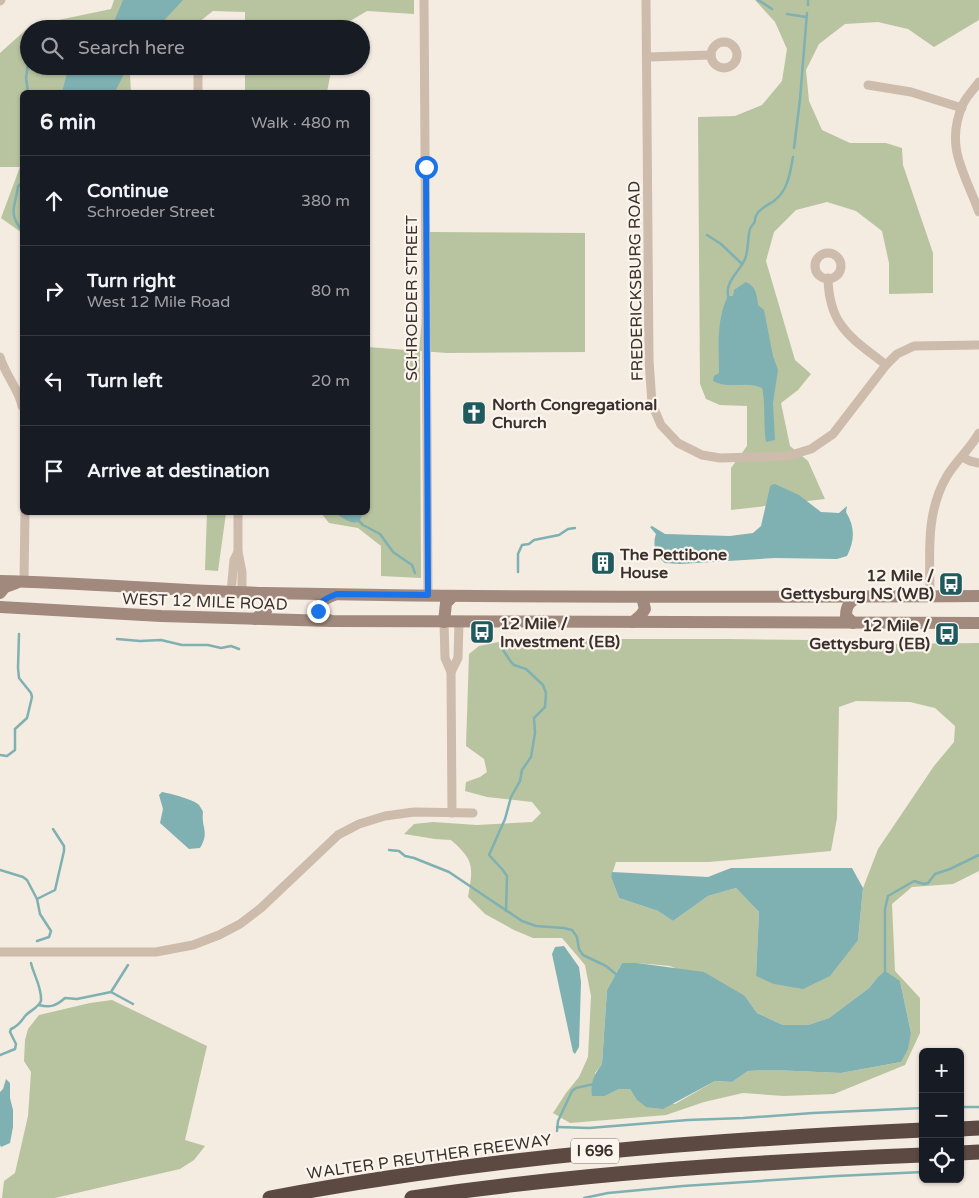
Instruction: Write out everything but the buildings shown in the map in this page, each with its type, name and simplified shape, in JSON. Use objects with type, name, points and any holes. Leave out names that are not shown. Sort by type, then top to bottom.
[{"type":"highway","points":[[964,1129],[979,1128]]},
{"type":"highway","name":"WALTER P REUTHER FREEWAY","points":[[270,1198],[438,1170],[587,1152],[767,1138],[919,1130]]},
{"type":"highway","points":[[964,1153],[979,1152]]},
{"type":"highway","name":"I 696","points":[[412,1198],[537,1182],[668,1169],[780,1161],[919,1155]]},
{"type":"main road","name":"WEST 12 MILE ROAD","points":[[0,581],[266,593],[453,596],[979,596]]},
{"type":"main road","points":[[0,593],[10,584],[24,581]]},
{"type":"main road","points":[[255,619],[266,611],[268,599],[266,593]]},
{"type":"main road","points":[[331,621],[319,616],[319,605],[326,598],[337,594]]},
{"type":"main road","points":[[444,622],[446,603],[453,596]]},
{"type":"main road","points":[[853,623],[846,616],[846,609],[851,601],[860,596]]},
{"type":"main road","points":[[633,622],[645,609],[642,597]]},
{"type":"main road","points":[[0,602],[6,608]]},
{"type":"main road","name":"WEST 12 MILE ROAD","points":[[6,608],[331,621],[459,622],[518,620],[979,623]]},
{"type":"street","name":"SCHROEDER STREET","points":[[424,0],[428,595]]},
{"type":"street","name":"FREDERICKSBURG ROAD","points":[[646,0],[648,56],[649,360],[652,404],[661,425],[678,443],[702,455],[720,458],[788,456],[811,449],[833,434],[886,365],[897,354],[914,346],[979,345]]},
{"type":"street","points":[[648,56],[711,55]]},
{"type":"street","points":[[198,75],[198,90]]},
{"type":"street","points":[[978,206],[957,158],[955,125],[962,108],[979,82]]},
{"type":"street","points":[[868,85],[911,92],[962,108]]},
{"type":"street","points":[[828,278],[834,313],[845,332],[886,365]]},
{"type":"street","points":[[0,357],[5,372],[20,398]]},
{"type":"street","points":[[930,596],[929,534],[934,504],[948,476],[979,434]]},
{"type":"street","points":[[962,457],[979,463]]},
{"type":"street","points":[[24,581],[25,515]]},
{"type":"street","points":[[236,592],[242,572],[238,552],[238,515]]},
{"type":"street","points":[[444,622],[445,658],[452,672]]},
{"type":"street","points":[[452,813],[452,672],[458,658],[459,622]]},
{"type":"street","points":[[0,952],[156,952],[193,945],[219,935],[254,914],[338,835],[359,824],[385,816],[414,812],[473,813]]},
{"type":"green space","points":[[114,0],[414,0],[414,14],[367,11],[352,20],[245,20],[245,12],[213,11],[202,20],[59,20],[111,9]]},
{"type":"green space","points":[[755,0],[979,0],[979,20],[934,47],[908,29],[878,22],[845,24],[819,44],[806,70],[809,101],[822,130],[850,143],[886,143],[902,148],[903,165],[933,253],[933,293],[889,294],[889,263],[882,231],[856,211],[827,202],[796,210],[774,232],[766,261],[795,360],[811,374],[798,390],[781,403],[790,446],[808,461],[825,499],[731,510],[731,468],[747,446],[747,406],[720,405],[706,399],[700,384],[698,117],[735,116],[762,105],[782,81],[787,49],[775,22]]},
{"type":"green space","points":[[20,35],[20,75],[130,75],[131,90],[20,90],[20,167],[0,167],[0,53]]},
{"type":"green space","points":[[245,75],[330,75],[327,90],[245,90]]},
{"type":"green space","points":[[20,167],[20,232],[1,218]]},
{"type":"green space","points":[[430,232],[585,233],[585,352],[447,353],[420,351],[421,578],[381,576],[381,546],[358,528],[329,523],[323,515],[370,515],[370,347],[419,351]]},
{"type":"green space","points":[[207,515],[226,515],[218,571],[205,570]]},
{"type":"green space","points":[[514,639],[728,639],[896,644],[979,643],[979,871],[953,884],[912,887],[892,904],[895,971],[920,998],[920,1033],[905,1065],[834,1094],[784,1096],[743,1093],[704,1102],[666,1115],[570,1123],[553,1113],[579,1077],[588,1057],[591,996],[585,965],[562,938],[533,938],[485,914],[468,897],[471,878],[470,865],[459,847],[451,840],[404,834],[414,824],[433,822],[477,825],[532,822],[541,813],[532,802],[487,797],[465,791],[466,782],[480,777],[487,772],[484,759],[466,746],[469,654],[479,646]],"holes":[[[856,701],[910,702],[935,708],[955,726],[954,742],[934,766],[878,849],[863,888],[858,940],[756,976],[759,912],[736,888],[708,896],[673,921],[658,911],[619,898],[611,877],[616,862],[709,862],[831,851],[837,818],[839,707]],[[622,963],[670,966],[745,996],[757,1013],[783,1025],[808,1025],[829,1018],[869,988],[877,978],[900,981],[911,1033],[901,1062],[841,1073],[773,1070],[748,1071],[732,1082],[715,1081],[675,1104],[636,1099],[630,1089],[619,1089],[605,1096],[595,1073],[602,1064],[607,990]]]},
{"type":"green space","points":[[112,1000],[207,1046],[185,1140],[205,1146],[194,1160],[180,1169],[55,1198],[2,1198],[4,1181],[15,1173],[28,1116],[31,1072],[24,1061],[25,1040],[28,1029],[39,1015]]},
{"type":"water","points":[[123,0],[183,0],[164,20],[115,20]]},
{"type":"water","points":[[67,75],[124,75],[116,90],[63,90]]},
{"type":"water","points":[[746,282],[754,288],[758,305],[764,310],[773,356],[778,370],[773,403],[775,440],[766,442],[762,388],[750,385],[725,385],[713,381],[714,376],[719,373],[719,334],[724,305],[728,296],[733,296],[734,290]]},
{"type":"water","points":[[775,484],[799,495],[821,512],[839,513],[847,506],[846,512],[851,523],[853,539],[847,556],[837,559],[775,558],[680,564],[665,563],[659,557],[654,542],[656,534],[650,527],[652,526],[665,534],[730,536],[753,533],[761,526],[770,487]]},
{"type":"water","points":[[338,515],[362,515],[359,522],[346,520]]},
{"type":"water","points":[[162,792],[176,795],[199,805],[203,812],[205,834],[200,848],[189,849],[160,823],[163,809],[159,795]]},
{"type":"water","points":[[731,868],[852,868],[863,888],[858,940],[830,976],[803,989],[774,984],[756,976],[759,912],[736,888],[708,896],[673,921],[658,911],[619,898],[611,877],[612,872],[708,877]]},
{"type":"water","points":[[564,946],[579,967],[581,982],[579,1047],[575,1054],[573,1052],[552,954],[555,947]]},
{"type":"water","points":[[622,963],[637,963],[704,972],[745,996],[757,1013],[783,1025],[808,1025],[829,1018],[869,988],[885,971],[900,981],[911,1033],[908,1049],[901,1062],[841,1073],[773,1070],[748,1071],[732,1082],[715,1081],[663,1109],[646,1107],[636,1099],[630,1089],[619,1089],[605,1096],[592,1096],[593,1079],[602,1064],[607,990]]},
{"type":"water","points":[[6,1079],[10,1083],[13,1127],[10,1143],[1,1147],[0,1092]]},
{"type":"waterway","points":[[758,0],[772,9]]},
{"type":"waterway","points":[[808,0],[808,5]]},
{"type":"waterway","points":[[794,148],[807,13]]},
{"type":"waterway","points":[[787,14],[806,17]]},
{"type":"waterway","points":[[26,75],[28,90]]},
{"type":"waterway","points":[[729,300],[728,288],[732,278],[745,259],[750,228],[755,222],[755,217],[759,211],[779,197],[788,181],[793,157]]},
{"type":"waterway","points":[[20,184],[18,186],[14,209],[15,219],[20,228]]},
{"type":"waterway","points":[[707,235],[721,244],[742,264]]},
{"type":"waterway","points":[[357,519],[363,525],[380,534],[393,552],[412,565],[415,573]]},
{"type":"waterway","points":[[518,572],[518,554],[522,545],[529,544],[534,540],[559,535],[568,529],[575,528]]},
{"type":"waterway","points":[[0,755],[7,756],[15,750],[15,729],[27,718],[32,697],[19,678],[19,634]]},
{"type":"waterway","points":[[117,639],[161,640],[182,645],[208,645],[221,648],[231,646],[239,649]]},
{"type":"waterway","points":[[501,642],[503,650],[511,662],[526,669],[543,685],[546,693],[545,707],[534,718],[535,733],[531,757],[522,770],[520,781],[511,797],[505,819],[489,855],[507,876],[506,911]]},
{"type":"waterway","points":[[37,899],[55,890],[64,851],[64,846],[53,829]]},
{"type":"waterway","points":[[389,850],[399,851],[405,856],[449,872],[522,921],[536,926],[572,930],[577,937],[579,949],[583,955],[606,966],[617,975]]},
{"type":"waterway","points":[[885,973],[885,909],[888,896],[914,881],[924,884],[928,883],[935,874],[979,855]]},
{"type":"waterway","points":[[0,870],[27,880],[37,899],[40,914],[51,931],[49,937],[37,941]]},
{"type":"waterway","points":[[0,1055],[15,1049],[16,1044],[10,1032],[11,1029],[18,1025],[41,1001],[39,986],[31,963]]},
{"type":"waterway","points":[[39,1005],[56,1005],[65,998],[77,999],[111,992],[128,965]]},
{"type":"waterway","points":[[111,992],[133,1004]]},
{"type":"waterway","points":[[557,1131],[558,1121],[572,1091],[576,1088],[594,1084]]},
{"type":"waterway","points":[[964,1107],[979,1107]]},
{"type":"waterway","points":[[557,1127],[589,1128],[688,1120],[919,1108]]},
{"type":"waterway","points":[[584,1198],[608,1193],[683,1186],[919,1172]]},
{"type":"place","name":"North Congregational Church","points":[[474,413]]},
{"type":"place","name":"The Pettibone House","points":[[603,563]]},
{"type":"place","name":"12 Mile / Gettysburg NS (WB)","points":[[951,584]]},
{"type":"place","name":"12 Mile / Investment (EB)","points":[[482,632]]},
{"type":"place","name":"12 Mile / Gettysburg (EB)","points":[[947,634]]},
{"type":"route","points":[[318,611],[322,601],[337,594],[428,595],[426,167]]}]
